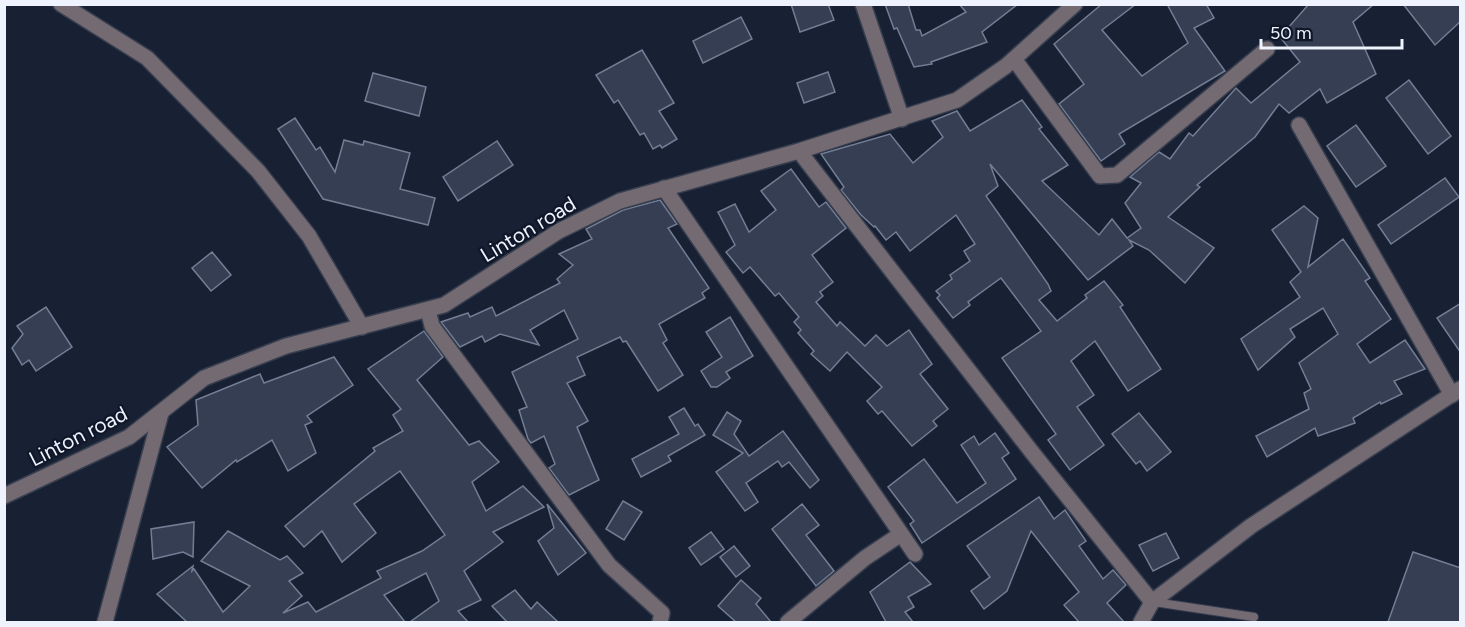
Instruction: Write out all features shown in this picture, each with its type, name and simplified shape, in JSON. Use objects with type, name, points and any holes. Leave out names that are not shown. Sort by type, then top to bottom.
[{"type":"street","points":[[60,4],[147,57],[258,171],[309,236],[362,327]]},
{"type":"street","points":[[863,4],[902,119]]},
{"type":"street","name":"Linton road","points":[[4,496],[129,437],[204,378],[286,346],[444,306],[559,231],[620,201],[799,151],[957,100],[1014,59],[1075,4]]},
{"type":"street","points":[[1014,59],[1100,176],[1117,175],[1267,49]]},
{"type":"street","points":[[1141,622],[1152,602],[1251,526],[1456,392],[1299,125]]},
{"type":"street","points":[[799,151],[1031,451],[1152,602]]},
{"type":"street","points":[[664,188],[915,554]]},
{"type":"street","points":[[428,310],[432,326],[609,565],[662,613],[660,622]]},
{"type":"street","points":[[105,622],[161,413]]},
{"type":"street","points":[[788,622],[866,558],[901,534]]},
{"type":"lane","points":[[1152,602],[1254,617]]},
{"type":"building","points":[[791,4],[828,4],[834,20],[800,32]]},
{"type":"building","points":[[885,4],[908,4],[916,30],[920,30],[922,36],[966,12],[959,4],[1018,4],[982,32],[987,42],[931,62],[932,64],[914,67],[897,28],[894,29]]},
{"type":"building","points":[[1102,4],[1136,4],[1102,30],[1142,76],[1188,43],[1167,4],[1206,4],[1214,18],[1194,28],[1225,71],[1119,134],[1125,144],[1101,161],[1059,104],[1084,84],[1054,44]]},
{"type":"building","points":[[1309,4],[1374,4],[1353,22],[1376,74],[1327,103],[1320,89],[1289,113],[1279,104],[1255,137],[1197,185],[1200,187],[1168,217],[1214,248],[1185,283],[1149,250],[1129,240],[1133,246],[1088,280],[990,164],[998,186],[986,196],[1048,284],[1051,291],[1039,300],[1057,321],[1087,298],[1085,295],[1104,281],[1123,305],[1120,307],[1161,369],[1128,391],[1095,341],[1071,361],[1094,395],[1077,407],[1104,445],[1070,470],[1048,440],[1056,434],[1002,358],[1041,331],[1001,278],[968,302],[970,305],[953,318],[937,298],[940,295],[936,291],[952,279],[950,275],[970,261],[964,251],[975,244],[956,215],[910,251],[896,232],[886,240],[875,226],[861,215],[841,190],[844,187],[821,154],[890,134],[913,163],[943,137],[932,121],[957,111],[970,131],[1022,100],[1042,127],[1039,129],[1068,165],[1042,181],[1099,235],[1112,219],[1127,238],[1141,228],[1125,203],[1141,183],[1130,177],[1159,152],[1170,159],[1189,133],[1193,136],[1236,88],[1251,103],[1300,62],[1280,37]]},
{"type":"building","points":[[1403,4],[1461,4],[1461,21],[1435,45]]},
{"type":"building","points":[[741,17],[752,39],[703,63],[693,41]]},
{"type":"building","points":[[642,50],[674,103],[659,111],[677,139],[662,148],[660,145],[653,149],[644,133],[640,135],[618,100],[614,103],[596,75]]},
{"type":"building","points":[[828,72],[835,92],[804,103],[797,83]]},
{"type":"building","points":[[373,73],[426,87],[419,116],[365,101]]},
{"type":"building","points":[[1409,80],[1451,136],[1428,154],[1386,98]]},
{"type":"building","points":[[295,118],[316,150],[320,147],[335,172],[344,140],[363,145],[364,141],[410,153],[400,189],[435,198],[428,225],[323,199],[278,129]]},
{"type":"building","points":[[1356,125],[1386,166],[1356,187],[1327,146]]},
{"type":"building","points":[[497,141],[513,165],[458,201],[443,177]]},
{"type":"building","points":[[791,169],[819,207],[826,202],[846,228],[812,255],[833,282],[820,292],[823,296],[816,302],[837,326],[840,322],[865,346],[876,335],[887,346],[909,330],[932,364],[920,374],[948,409],[933,421],[937,426],[912,446],[882,411],[878,414],[867,401],[882,387],[847,352],[830,371],[811,354],[814,351],[798,333],[801,330],[794,322],[799,317],[779,293],[775,296],[750,267],[743,273],[726,252],[735,245],[718,212],[735,204],[749,232],[776,210],[761,191]]},
{"type":"building","points":[[1445,178],[1459,197],[1391,244],[1378,225]]},
{"type":"building","points":[[660,200],[677,224],[668,228],[709,288],[702,293],[705,298],[659,324],[667,340],[663,343],[683,375],[658,391],[626,341],[623,342],[620,337],[577,357],[585,375],[567,383],[588,421],[577,427],[599,480],[569,495],[549,468],[555,464],[544,436],[531,443],[528,439],[519,410],[527,407],[512,372],[578,339],[564,310],[530,330],[539,345],[500,334],[485,342],[482,336],[460,347],[441,322],[468,313],[470,317],[492,307],[496,316],[560,283],[557,279],[573,265],[559,254],[592,239],[586,229],[623,210]]},
{"type":"building","points":[[1304,206],[1318,218],[1308,267],[1343,239],[1370,278],[1365,281],[1391,319],[1357,344],[1370,363],[1405,340],[1425,369],[1394,381],[1402,394],[1381,404],[1380,402],[1353,418],[1355,423],[1318,436],[1315,428],[1267,457],[1256,436],[1309,409],[1304,393],[1311,389],[1299,363],[1338,334],[1323,308],[1290,329],[1295,337],[1258,370],[1241,339],[1300,297],[1290,282],[1301,272],[1272,230]]},
{"type":"building","points":[[212,252],[231,275],[211,291],[192,268]]},
{"type":"building","points":[[1461,303],[1461,353],[1437,318]]},
{"type":"building","points":[[46,307],[72,347],[36,371],[29,360],[22,365],[12,348],[23,334],[17,326]]},
{"type":"building","points":[[730,317],[753,356],[726,372],[730,378],[717,387],[711,387],[701,371],[722,357],[706,332]]},
{"type":"building","points":[[424,331],[443,357],[417,380],[469,445],[479,441],[499,462],[472,482],[486,511],[523,486],[544,507],[493,532],[503,542],[464,571],[481,600],[458,611],[468,622],[410,622],[439,601],[426,573],[384,595],[405,622],[187,622],[157,594],[193,566],[192,571],[194,569],[223,612],[250,586],[201,561],[228,531],[280,560],[287,556],[303,573],[289,581],[302,596],[283,613],[308,602],[316,612],[381,578],[377,571],[422,551],[445,535],[400,471],[354,504],[376,533],[342,562],[322,531],[304,547],[285,526],[375,451],[373,448],[403,431],[393,415],[401,409],[368,369]]},
{"type":"building","points":[[334,357],[353,385],[307,416],[312,422],[305,425],[316,453],[288,471],[272,440],[237,462],[236,460],[202,488],[167,447],[198,425],[196,400],[260,374],[264,383]]},
{"type":"building","points":[[684,408],[695,426],[698,424],[705,435],[668,456],[671,461],[641,477],[632,459],[679,434],[669,417]]},
{"type":"building","points":[[727,412],[741,421],[734,434],[749,456],[783,431],[819,480],[810,488],[789,462],[782,467],[778,461],[746,483],[758,502],[745,511],[716,472],[743,453],[713,435]]},
{"type":"building","points":[[1139,413],[1171,452],[1147,471],[1140,461],[1136,464],[1112,434]]},
{"type":"building","points":[[995,433],[1009,453],[1002,458],[1016,479],[922,543],[910,524],[914,521],[888,487],[924,459],[957,503],[986,483],[961,445],[974,436],[979,445]]},
{"type":"building","points":[[1039,497],[1054,519],[1065,510],[1086,541],[1079,546],[1103,579],[1113,570],[1126,585],[1107,603],[1124,622],[1079,622],[1064,605],[1079,592],[1031,531],[1007,591],[984,609],[971,591],[990,577],[967,546]]},
{"type":"building","points":[[623,501],[642,512],[624,540],[606,529]]},
{"type":"building","points":[[547,504],[586,553],[558,575],[538,541],[554,528]]},
{"type":"building","points":[[802,504],[819,525],[806,535],[834,571],[816,586],[772,529]]},
{"type":"building","points":[[194,522],[193,557],[183,552],[153,559],[151,529]]},
{"type":"building","points":[[711,532],[724,549],[701,565],[689,548]]},
{"type":"building","points":[[1166,533],[1179,558],[1153,571],[1139,545]]},
{"type":"building","points":[[734,546],[750,566],[736,577],[720,557]]},
{"type":"building","points":[[1413,552],[1461,568],[1461,622],[1388,622]]},
{"type":"building","points":[[910,562],[931,584],[908,597],[914,607],[905,612],[913,622],[886,622],[870,592]]},
{"type":"building","points":[[741,580],[761,598],[756,604],[771,622],[736,622],[718,606]]},
{"type":"building","points":[[515,590],[531,609],[537,602],[558,622],[507,622],[492,606]]}]
